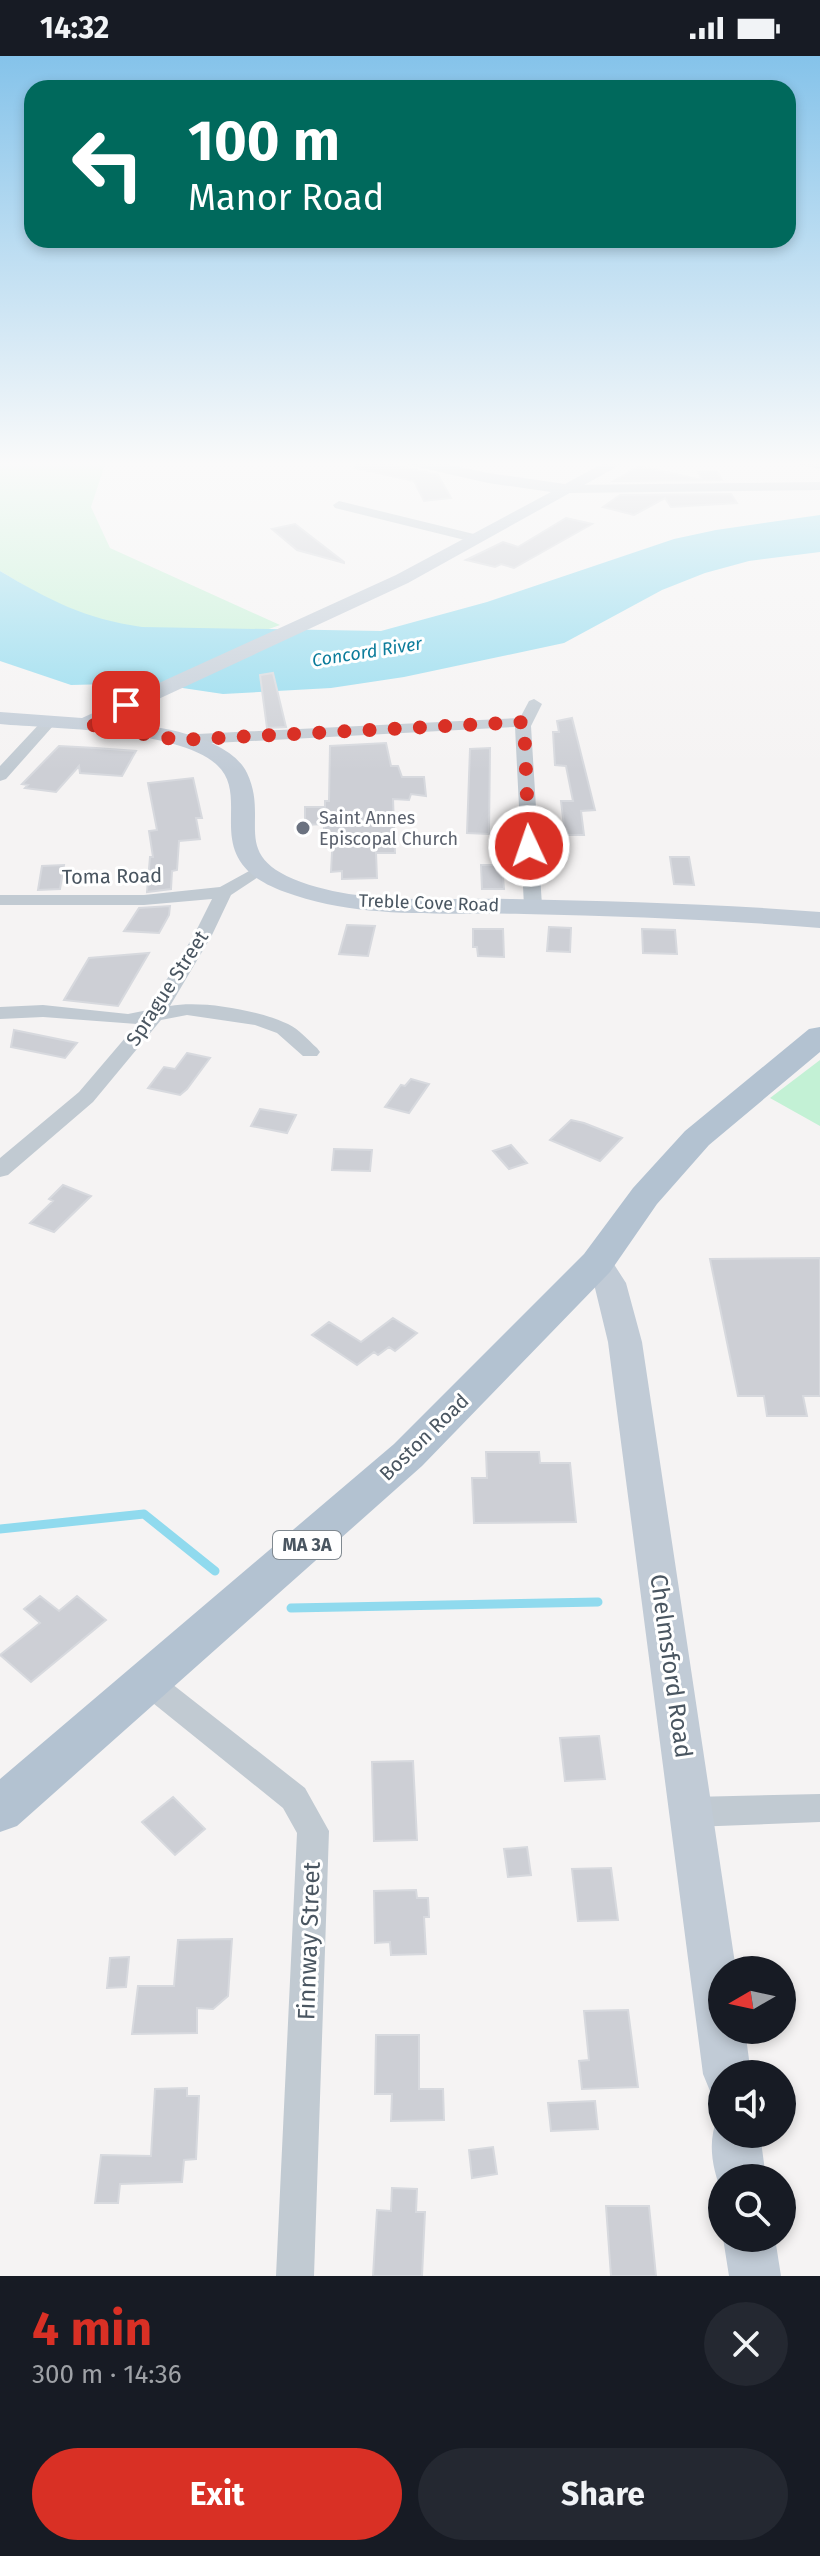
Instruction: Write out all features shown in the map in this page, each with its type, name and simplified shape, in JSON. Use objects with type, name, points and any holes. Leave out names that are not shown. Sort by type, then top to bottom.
[{"type":"main road","name":"Boston Road","points":[[0,1810],[408,1455],[597,1263],[645,1196],[697,1138],[820,1036]]},
{"type":"street","points":[[87,724],[431,564]]},
{"type":"street","points":[[533,906],[524,722],[534,704]]},
{"type":"street","points":[[0,718],[87,724],[178,740],[211,751],[236,771],[240,790],[240,842],[260,870],[224,892]]},
{"type":"street","points":[[178,740],[524,722]]},
{"type":"street","points":[[0,776],[48,723]]},
{"type":"street","name":"Treble Cove Road","points":[[260,870],[287,885],[314,894],[367,903],[683,910],[820,920]]},
{"type":"street","name":"Toma Road","points":[[0,900],[144,900],[224,892]]},
{"type":"street","name":"Sprague Street","points":[[0,1170],[86,1097],[154,1016],[203,935],[224,892]]},
{"type":"street","points":[[0,1013],[74,1013],[128,1020],[187,1009],[259,1020],[284,1029],[310,1052]]},
{"type":"street","name":"Chelmsford Road","points":[[597,1263],[610,1283],[625,1342],[725,2060]]},
{"type":"street","name":"Finnway Street","points":[[148,1682],[294,1798],[313,1831],[295,2276]]},
{"type":"street","points":[[692,1812],[820,1808]]},
{"type":"street","points":[[751,2252],[755,2276]]},
{"type":"green space","points":[[0,564],[144,564],[280,625],[266,630],[165,629],[106,622],[51,601],[0,571]]},
{"type":"green space","points":[[820,1060],[820,1126],[770,1098]]},
{"type":"water","name":"Concord River","points":[[601,564],[739,564],[662,590],[564,643],[404,677],[331,688],[223,694],[149,683],[71,685],[0,661],[0,571],[68,607],[103,619],[142,627],[381,631],[487,602]]},
{"type":"building","points":[[481,564],[522,564],[514,568],[501,564],[495,567]]},
{"type":"building","points":[[273,673],[286,727],[267,728],[260,675]]},
{"type":"building","points":[[572,718],[595,810],[581,811],[584,835],[565,835],[561,801],[573,801],[566,766],[555,765],[553,732],[559,732],[557,721]]},
{"type":"building","points":[[386,743],[391,766],[398,766],[402,777],[424,777],[426,796],[411,794],[409,800],[393,799],[395,853],[376,853],[377,878],[342,879],[342,871],[331,872],[333,834],[324,834],[324,824],[305,825],[305,807],[325,807],[325,801],[329,801],[330,746]]},
{"type":"building","points":[[59,746],[136,751],[122,776],[80,773],[79,766],[56,792],[25,788],[28,785],[22,784]]},
{"type":"building","points":[[490,748],[489,834],[467,833],[470,749]]},
{"type":"building","points":[[193,778],[202,818],[196,818],[200,839],[179,841],[177,870],[172,871],[171,889],[147,892],[150,857],[153,857],[149,831],[157,830],[148,783]]},
{"type":"building","points":[[670,857],[689,857],[694,885],[674,884]]},
{"type":"building","points":[[64,865],[60,889],[38,890],[42,866]]},
{"type":"building","points":[[481,865],[502,865],[504,889],[482,889]]},
{"type":"building","points":[[170,906],[169,915],[159,933],[124,931],[139,908]]},
{"type":"building","points":[[347,925],[375,926],[368,956],[339,954]]},
{"type":"building","points":[[549,927],[571,928],[570,952],[547,951]]},
{"type":"building","points":[[473,929],[503,929],[504,957],[478,956],[477,947],[473,947]]},
{"type":"building","points":[[642,929],[675,930],[677,954],[643,953]]},
{"type":"building","points":[[149,953],[118,1006],[64,1000],[89,958]]},
{"type":"building","points":[[14,1030],[77,1043],[65,1058],[11,1047]]},
{"type":"building","points":[[187,1053],[210,1058],[187,1089],[180,1095],[148,1088],[164,1067],[175,1069]]},
{"type":"building","points":[[411,1079],[429,1084],[409,1113],[385,1107],[401,1085],[405,1086]]},
{"type":"building","points":[[260,1109],[296,1115],[287,1133],[251,1126]]},
{"type":"building","points":[[571,1120],[622,1138],[600,1161],[550,1140]]},
{"type":"building","points":[[511,1145],[527,1163],[509,1169],[493,1151]]},
{"type":"building","points":[[334,1149],[372,1150],[370,1171],[332,1170]]},
{"type":"building","points":[[63,1185],[91,1196],[54,1232],[30,1223],[53,1201],[49,1199]]},
{"type":"building","points":[[820,1258],[820,1396],[803,1396],[807,1416],[767,1416],[764,1396],[738,1396],[710,1259]]},
{"type":"building","points":[[393,1318],[417,1333],[395,1351],[389,1347],[378,1355],[374,1352],[357,1365],[312,1335],[329,1322],[361,1342]]},
{"type":"building","points":[[486,1452],[539,1452],[540,1463],[570,1463],[576,1522],[474,1523],[472,1478],[487,1478]]},
{"type":"building","points":[[40,1596],[59,1611],[77,1596],[106,1620],[31,1682],[0,1655],[40,1623],[24,1609]]},
{"type":"building","points":[[599,1736],[605,1779],[565,1781],[560,1738]]},
{"type":"building","points":[[413,1761],[417,1840],[374,1841],[372,1762]]},
{"type":"building","points":[[173,1797],[205,1829],[175,1855],[142,1822]]},
{"type":"building","points":[[527,1847],[531,1875],[508,1877],[504,1849]]},
{"type":"building","points":[[611,1868],[618,1920],[578,1921],[572,1869]]},
{"type":"building","points":[[416,1890],[417,1898],[428,1898],[429,1917],[424,1917],[426,1954],[391,1955],[390,1942],[375,1943],[374,1891]]},
{"type":"building","points":[[232,1939],[228,1996],[213,2009],[197,2008],[197,2033],[132,2034],[138,1986],[174,1986],[178,1940]]},
{"type":"building","points":[[129,1957],[126,1987],[107,1988],[110,1958]]},
{"type":"building","points":[[628,2010],[638,2087],[582,2089],[579,2061],[589,2060],[584,2011]]},
{"type":"building","points":[[376,2035],[419,2035],[419,2089],[443,2089],[444,2120],[391,2121],[392,2094],[375,2094]]},
{"type":"building","points":[[187,2088],[187,2096],[199,2096],[196,2159],[184,2160],[182,2182],[120,2184],[118,2203],[95,2203],[101,2155],[151,2156],[155,2089]]},
{"type":"building","points":[[595,2101],[598,2129],[551,2131],[548,2103]]},
{"type":"building","points":[[493,2147],[497,2174],[472,2178],[469,2150]]},
{"type":"building","points":[[392,2188],[417,2189],[416,2212],[425,2212],[422,2276],[373,2276],[377,2210],[391,2211]]},
{"type":"building","points":[[606,2206],[649,2206],[656,2276],[611,2276]]},
{"type":"waterway","points":[[0,1529],[144,1514],[215,1571]]},
{"type":"waterway","points":[[291,1608],[598,1602]]},
{"type":"place","name":"Saint Annes Episcopal Church","points":[[303,828]]},
{"type":"route","points":[[126,705],[87,724],[178,740],[204,736],[524,722],[529,846]]}]
